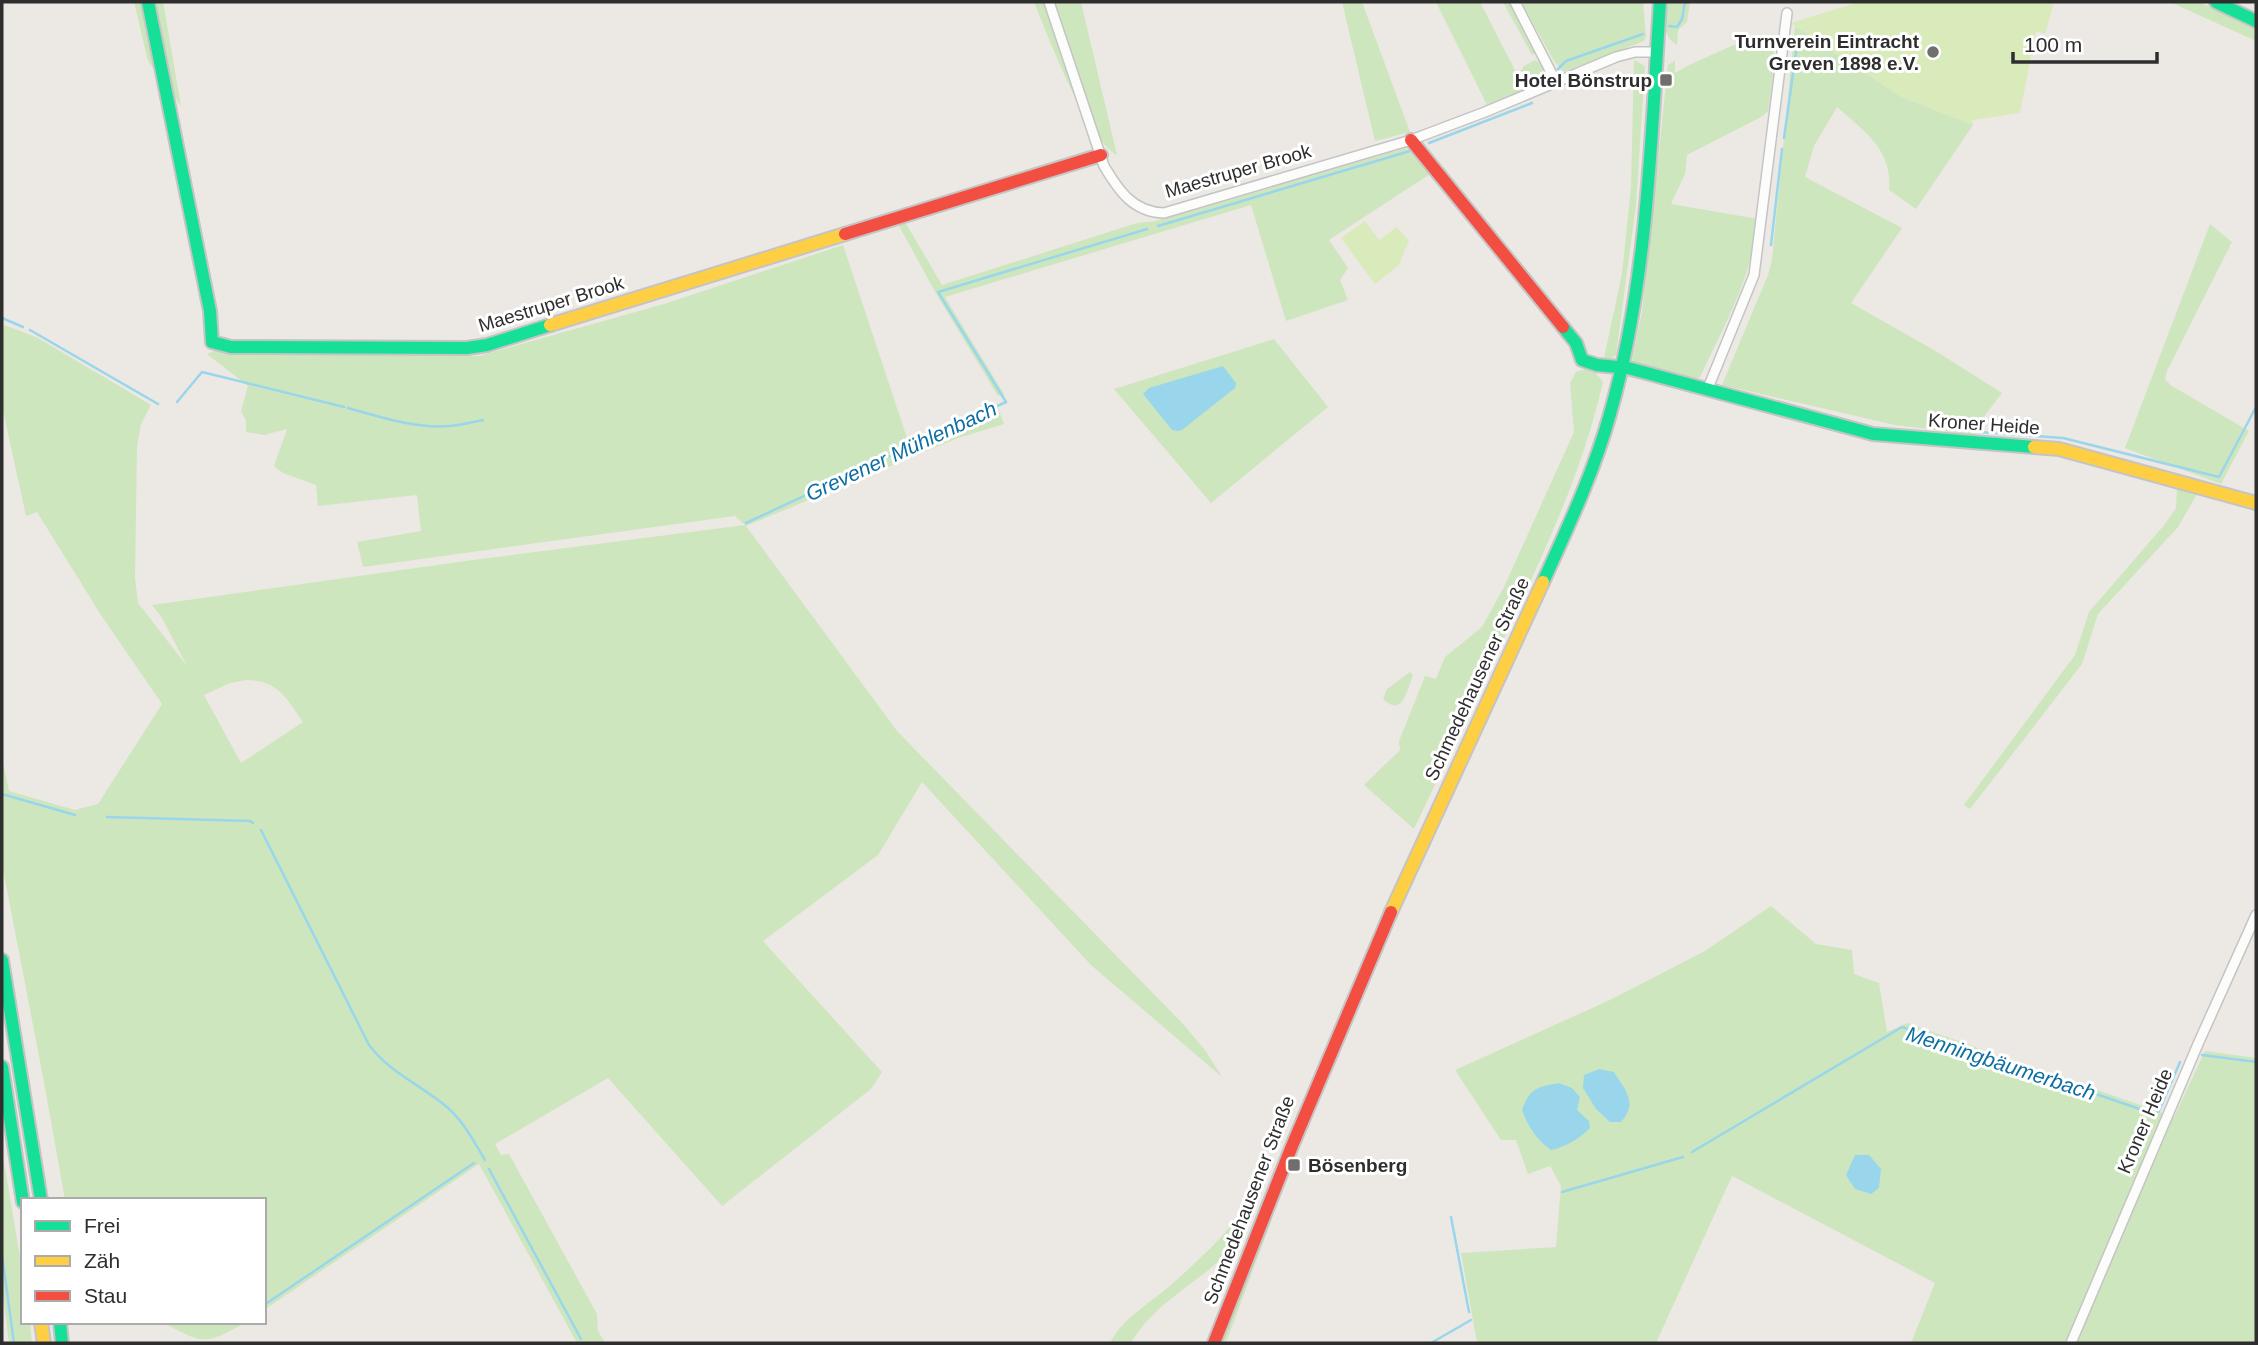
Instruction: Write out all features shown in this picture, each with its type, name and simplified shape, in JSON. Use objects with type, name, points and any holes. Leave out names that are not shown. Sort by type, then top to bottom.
[{"type":"main road","name":"Maestruper Brook","points":[[148,2],[210,311],[212,342],[231,347],[467,348],[487,345],[1101,155]]},
{"type":"main road","name":"Schmedehausener Straße","points":[[1214,1343],[1309,1100],[1372,953],[1566,533],[1598,449],[1622,367],[1643,245],[1660,2]]},
{"type":"main road","points":[[2216,2],[2256,21]]},
{"type":"main road","points":[[1411,140],[1576,343],[1582,360],[1597,365],[1622,367]]},
{"type":"main road","name":"Kroner Heide","points":[[1622,367],[1872,434],[2059,449],[2256,503]]},
{"type":"main road","points":[[2,960],[41,1198]]},
{"type":"main road","points":[[2,1067],[22,1198]]},
{"type":"main road","points":[[41,1324],[44,1343]]},
{"type":"main road","points":[[60,1324],[62,1343]]},
{"type":"street","name":"Maestruper Brook","points":[[1049,2],[1101,155],[1114,181],[1137,207],[1149,212],[1164,213],[1411,140],[1616,57],[1634,52],[1657,52]]},
{"type":"street","points":[[1515,2],[1556,80]]},
{"type":"street","points":[[1708,388],[1754,275],[1787,13]]},
{"type":"street","name":"Kroner Heide","points":[[2071,1343],[2256,915]]},
{"type":"green space","points":[[134,2],[163,2],[181,106],[148,61]]},
{"type":"green space","points":[[1034,2],[1081,2],[1117,155],[1105,146],[1081,109]]},
{"type":"green space","points":[[1342,2],[1362,2],[1410,132],[1375,141]]},
{"type":"green space","points":[[1436,2],[1480,2],[1518,76],[1524,66],[1535,60],[1542,64],[1545,75],[1542,82],[1487,105]]},
{"type":"green space","points":[[1503,2],[1510,2],[1536,53],[1532,55]]},
{"type":"green space","points":[[1521,2],[1643,2],[1646,36],[1644,41],[1563,72]]},
{"type":"green space","points":[[1666,2],[1690,2],[1687,22],[1678,30],[1677,45],[1666,31]]},
{"type":"green space","name":"Turnverein Eintracht Greven 1898 e.V.","points":[[1859,2],[2054,2],[2045,34],[2036,31],[2020,113],[1972,120],[1973,125],[1900,96],[1791,23]]},
{"type":"green space","points":[[2170,2],[2199,2],[2256,28],[2256,41]]},
{"type":"green space","points":[[1795,26],[1900,96],[1973,125],[1916,209],[1889,190],[1886,164],[1875,142],[1837,107],[1814,146],[1805,177],[1902,228],[1851,303],[1934,350],[2002,393],[1976,427],[1975,435],[1895,425],[1722,385],[1768,275],[1772,259]]},
{"type":"green space","points":[[1756,35],[1768,38],[1773,48],[1773,75],[1768,111],[1687,155],[1685,174],[1671,204],[1758,219],[1744,281],[1700,377],[1697,379],[1637,363],[1636,365],[1632,359],[1642,312],[1668,65],[1675,61],[1675,73]]},
{"type":"green space","points":[[1634,60],[1645,66],[1636,205],[1616,355],[1610,359],[1604,358],[1622,274],[1631,187]]},
{"type":"green space","points":[[1406,148],[1430,174],[1329,240],[1348,268],[1340,280],[1348,300],[1286,321],[1251,205],[945,297],[1004,394],[998,396],[938,297],[898,224],[905,222],[942,285],[1137,223],[1156,221]]},
{"type":"green space","points":[[1365,221],[1379,240],[1397,227],[1409,241],[1398,266],[1375,284],[1341,238]]},
{"type":"green space","points":[[2210,224],[2232,242],[2167,371],[2165,380],[2249,431],[2221,484],[2125,448]]},
{"type":"green space","points":[[843,245],[909,444],[997,405],[1004,424],[958,438],[746,526],[897,731],[1183,1024],[1205,1050],[1222,1077],[1091,965],[922,782],[878,855],[763,941],[882,1072],[871,1089],[722,1206],[608,1078],[495,1144],[501,1155],[509,1154],[597,1314],[598,1331],[605,1343],[577,1343],[479,1164],[266,1309],[266,1198],[65,1198],[2,864],[2,758],[9,791],[75,810],[98,804],[162,704],[101,615],[37,512],[26,516],[2,406],[2,324],[38,338],[151,405],[141,424],[137,447],[135,578],[138,603],[187,666],[162,618],[152,605],[745,525],[735,516],[363,567],[357,542],[421,531],[417,495],[318,506],[316,485],[283,473],[274,466],[287,429],[264,435],[246,432],[246,421],[241,411],[248,386],[207,354],[219,349],[479,356],[664,304]],"holes":[[[246,680],[266,683],[280,692],[303,722],[241,763],[204,695],[230,683]]]},
{"type":"green space","points":[[1274,339],[1328,407],[1211,503],[1114,389]]},
{"type":"green space","points":[[1585,369],[1596,373],[1603,382],[1586,444],[1564,504],[1414,829],[1364,785],[1400,750],[1399,741],[1425,676],[1436,679],[1445,657],[1482,627],[1504,587],[1574,432],[1570,383],[1576,372]]},
{"type":"green space","points":[[2177,487],[2197,494],[2178,527],[2098,614],[2082,664],[1970,809],[1964,805],[2075,655],[2089,612],[2176,508]]},
{"type":"green space","points":[[1410,672],[1413,675],[1400,704],[1390,704],[1383,699],[1387,689]]},
{"type":"green space","points":[[1771,906],[1816,944],[1852,950],[1854,974],[1879,983],[1887,1032],[1907,1023],[2174,1117],[2205,1051],[2256,1058],[2256,1343],[1911,1343],[1935,1283],[1732,1176],[1656,1343],[1477,1343],[1461,1253],[1556,1247],[1561,1186],[1550,1166],[1528,1174],[1516,1140],[1501,1140],[1455,1070],[1610,1000],[1705,951]]},
{"type":"green space","points":[[2,1150],[21,1263],[21,1324],[30,1324],[32,1343],[9,1343],[2,1286]]},
{"type":"green space","points":[[1253,1195],[1246,1222],[1234,1246],[1153,1315],[1131,1343],[1110,1343],[1130,1318],[1172,1284],[1216,1242],[1236,1220]]},
{"type":"green space","points":[[1268,1218],[1272,1219],[1226,1343],[1221,1343]]},
{"type":"green space","points":[[166,1324],[243,1324],[213,1338],[187,1335]]},
{"type":"water","points":[[1223,366],[1236,383],[1235,388],[1182,430],[1172,430],[1143,394],[1149,388]]},
{"type":"water","points":[[1599,1069],[1614,1072],[1626,1091],[1629,1109],[1621,1122],[1610,1122],[1596,1109],[1583,1088],[1584,1075]]},
{"type":"water","points":[[1559,1083],[1572,1088],[1580,1097],[1577,1110],[1589,1121],[1590,1128],[1572,1142],[1551,1150],[1533,1133],[1522,1110],[1535,1090]]},
{"type":"water","points":[[1855,1155],[1869,1155],[1881,1169],[1879,1188],[1871,1194],[1855,1189],[1846,1175]]},
{"type":"waterway","name":"Grevener Mühlenbach","points":[[1669,26],[1677,27],[1682,19],[1685,2]]},
{"type":"waterway","name":"Grevener Mühlenbach","points":[[1558,69],[1566,61],[1643,34]]},
{"type":"waterway","points":[[1784,138],[1798,38]]},
{"type":"waterway","name":"Grevener Mühlenbach","points":[[1429,143],[1532,103]]},
{"type":"waterway","points":[[1771,245],[1782,149]]},
{"type":"waterway","name":"Grevener Mühlenbach","points":[[1158,226],[1410,151]]},
{"type":"waterway","name":"Grevener Mühlenbach","points":[[746,523],[1006,402],[938,292],[1147,229]]},
{"type":"waterway","points":[[2,318],[23,327]]},
{"type":"waterway","points":[[30,330],[158,404]]},
{"type":"waterway","points":[[177,402],[202,372],[344,407]]},
{"type":"waterway","points":[[1979,432],[2063,438],[2219,477],[2256,407]]},
{"type":"waterway","points":[[348,408],[424,426],[450,426],[483,420]]},
{"type":"waterway","points":[[2,794],[75,815]]},
{"type":"waterway","points":[[107,817],[253,823]]},
{"type":"waterway","points":[[261,830],[369,1045],[386,1063],[453,1113],[485,1160]]},
{"type":"waterway","name":"Menningbäumerbach","points":[[1692,1152],[1902,1027],[2154,1114],[2159,1111],[2180,1062]]},
{"type":"waterway","name":"Menningbäumerbach","points":[[2202,1055],[2256,1062]]},
{"type":"waterway","name":"Menningbäumerbach","points":[[1562,1192],[1683,1157]]},
{"type":"waterway","points":[[266,1304],[474,1163]]},
{"type":"waterway","points":[[489,1169],[581,1339]]},
{"type":"waterway","points":[[1451,1217],[1469,1312]]},
{"type":"waterway","points":[[2,1255],[14,1343]]},
{"type":"waterway","name":"Menningbäumerbach","points":[[1431,1343],[1471,1320]]},
{"type":"traffic: fast","points":[[148,2],[210,311],[212,342],[231,347],[467,348],[487,345],[550,325]]},
{"type":"traffic: fast","points":[[1543,582],[1596,457],[1623,363],[1633,312],[1646,210],[1660,2]]},
{"type":"traffic: fast","points":[[2216,2],[2256,21]]},
{"type":"traffic: fast","points":[[1563,327],[1576,343],[1582,360],[1597,365],[1628,368],[1873,434],[2034,447]]},
{"type":"traffic: fast","points":[[2,960],[41,1198]]},
{"type":"traffic: fast","points":[[2,1067],[22,1198]]},
{"type":"traffic: fast","points":[[60,1324],[62,1343]]},
{"type":"traffic: slow","points":[[550,325],[845,234]]},
{"type":"traffic: slow","points":[[2034,447],[2059,449],[2256,503]]},
{"type":"traffic: slow","points":[[1391,912],[1543,582]]},
{"type":"traffic: slow","points":[[41,1324],[44,1343]]},
{"type":"traffic: jam","points":[[1411,140],[1563,327]]},
{"type":"traffic: jam","points":[[845,234],[1101,155]]},
{"type":"traffic: jam","points":[[1214,1343],[1292,1146],[1391,912]]},
{"type":"place","name":"Turnverein Eintracht Greven 1898 e.V.","points":[[1933,52]]},
{"type":"place","name":"Hotel Bönstrup","points":[[1666,80]]},
{"type":"place","name":"Bösenberg","points":[[1294,1165]]}]
